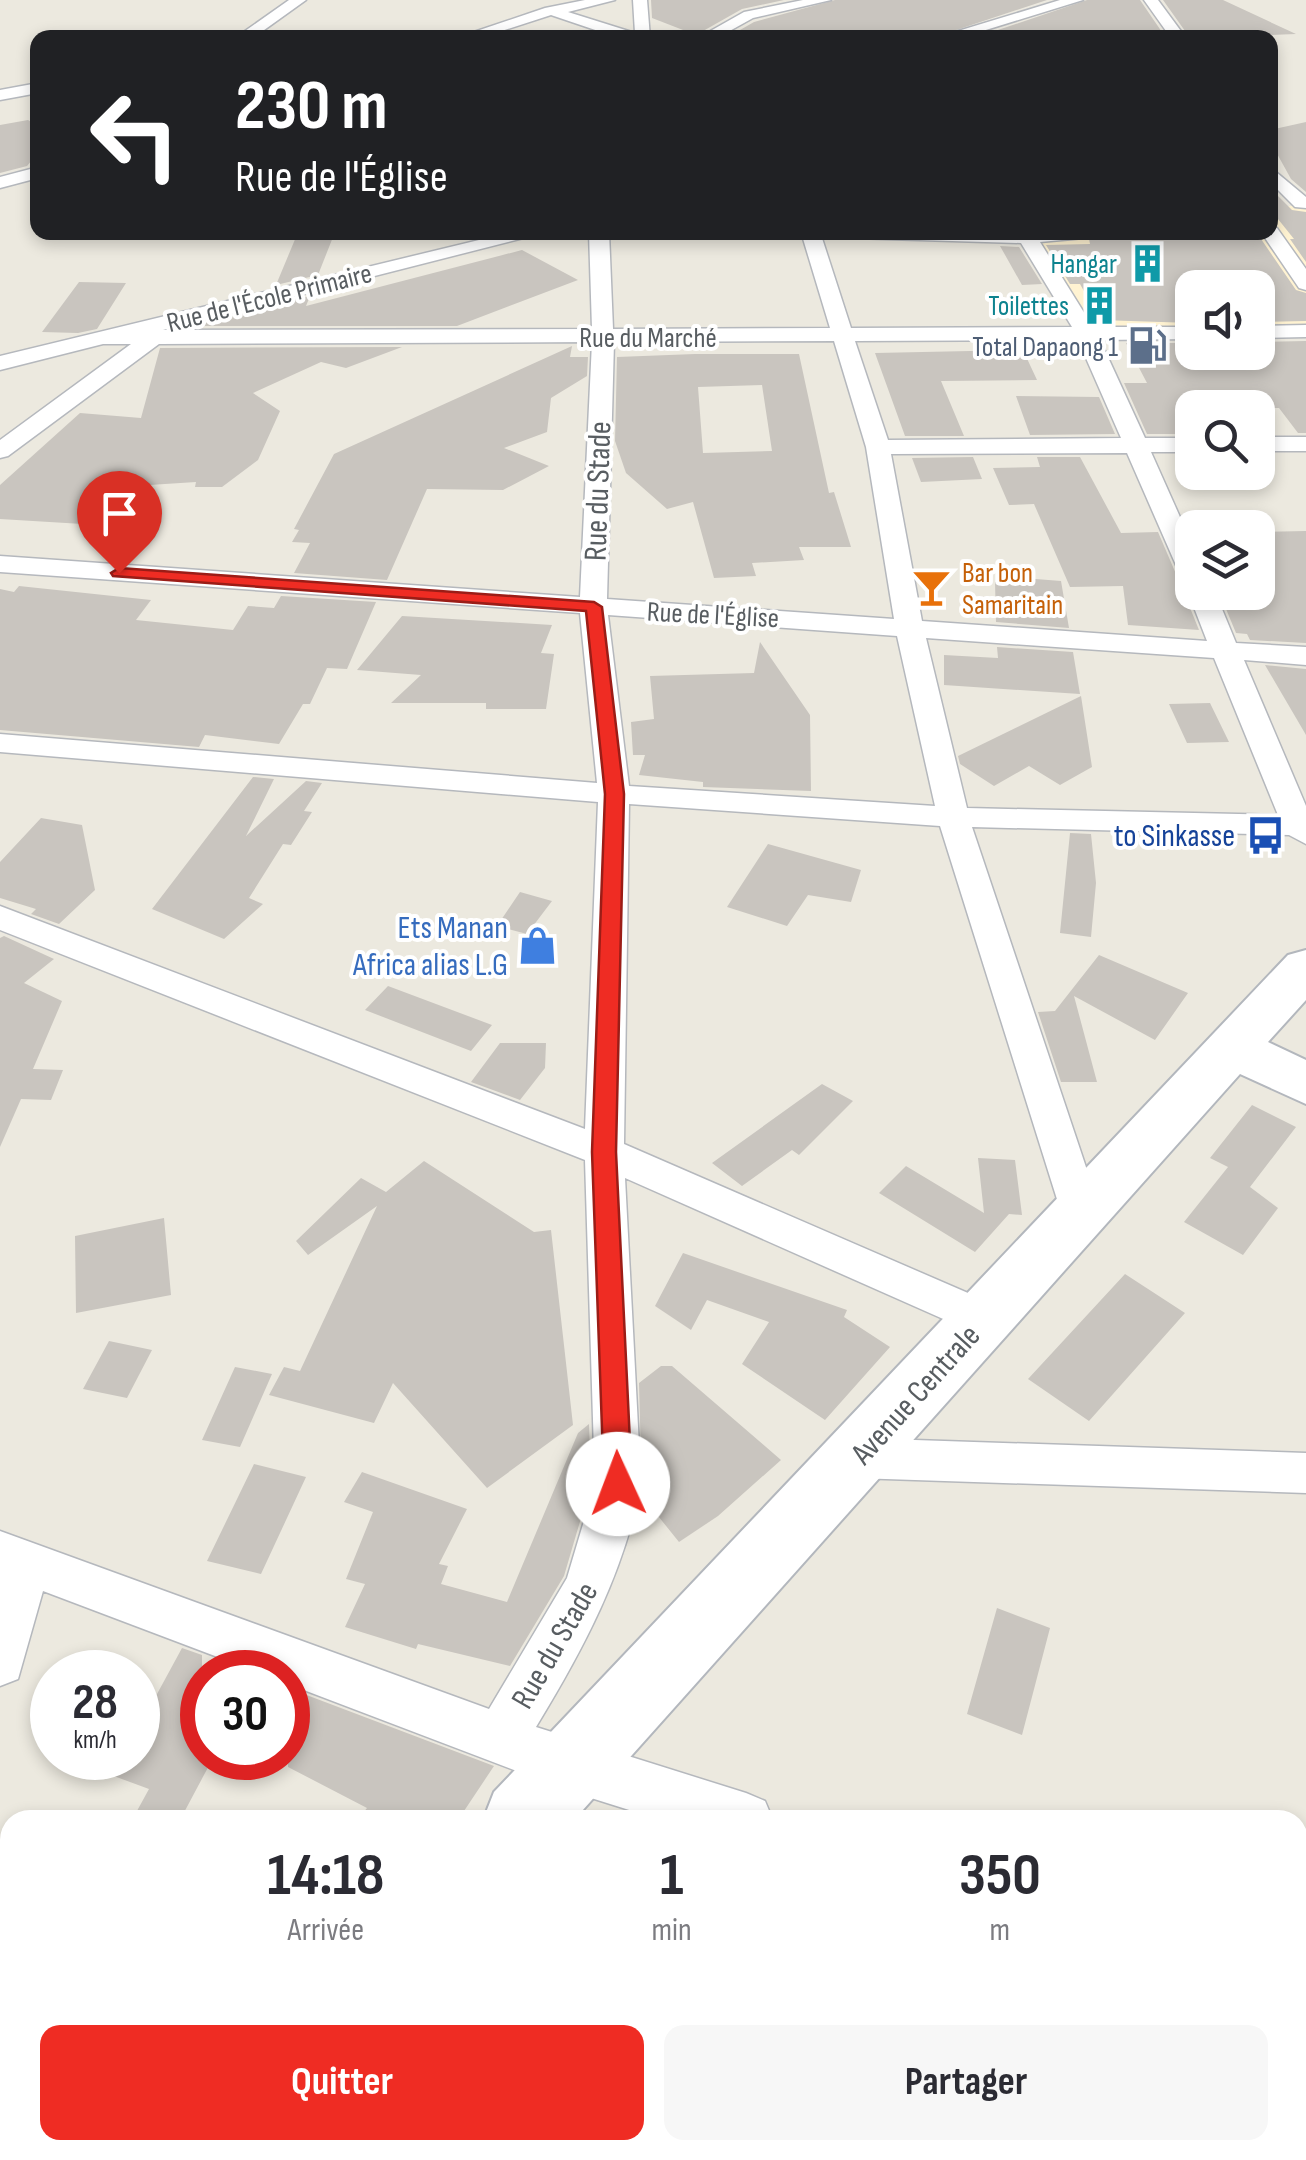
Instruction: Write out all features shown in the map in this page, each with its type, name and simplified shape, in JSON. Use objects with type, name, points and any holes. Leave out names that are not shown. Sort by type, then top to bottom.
[{"type":"main road","name":"Avenue Centrale","points":[[531,1810],[1306,966]]},
{"type":"main road","points":[[1232,1047],[1306,1084]]},
{"type":"street","points":[[254,30],[299,0]]},
{"type":"street","points":[[524,0],[613,30]]},
{"type":"street","points":[[489,30],[550,11],[608,0]]},
{"type":"street","points":[[640,0],[640,30]]},
{"type":"street","points":[[720,30],[749,15],[824,0]]},
{"type":"street","points":[[970,30],[1076,0]]},
{"type":"street","points":[[1151,0],[1173,30]]},
{"type":"street","points":[[0,95],[30,89]]},
{"type":"street","points":[[0,183],[30,174]]},
{"type":"street","points":[[1278,179],[1304,202]]},
{"type":"street","points":[[1278,207],[1304,202]]},
{"type":"street","name":"Rue de l'École Primaire","points":[[0,363],[505,240]]},
{"type":"street","name":"Rue du Stade","points":[[500,1738],[576,1617],[610,1533],[618,1484],[604,1152],[614,794],[594,607],[602,336],[599,240]]},
{"type":"street","points":[[812,240],[878,448],[909,626],[953,817],[1081,1212]]},
{"type":"street","points":[[1029,240],[1086,335],[1175,533]]},
{"type":"street","points":[[1276,240],[1306,284]]},
{"type":"street","points":[[1275,332],[1306,331]]},
{"type":"street","name":"Rue du Marché","points":[[104,338],[1175,333]]},
{"type":"street","points":[[0,452],[158,336]]},
{"type":"street","points":[[1275,444],[1306,444]]},
{"type":"street","points":[[878,448],[1175,445]]},
{"type":"street","name":"Rue de l'Église","points":[[0,564],[1306,656]]},
{"type":"street","points":[[0,743],[614,794],[953,817],[1302,830],[1210,610]]},
{"type":"street","points":[[0,918],[604,1152],[983,1318]]},
{"type":"street","points":[[856,1458],[1306,1473]]},
{"type":"street","points":[[0,1662],[13,1558],[691,1810]]},
{"type":"shaded area","points":[[1306,203],[1306,331],[1275,332],[1275,270],[1175,270],[1175,333],[1087,335],[1036,240],[1278,240],[1278,208]]},
{"type":"building","points":[[651,0],[784,0],[742,9],[705,30],[683,30],[652,18]]},
{"type":"building","points":[[835,0],[1047,0],[956,30],[740,30],[754,22]]},
{"type":"building","points":[[1087,0],[1140,0],[1161,30],[998,30]]},
{"type":"building","points":[[1163,0],[1223,0],[1296,34],[1278,35],[1278,30],[1184,30]]},
{"type":"building","points":[[30,121],[27,166],[0,173],[0,125]]},
{"type":"building","points":[[1306,122],[1306,192],[1291,179],[1278,155],[1278,128]]},
{"type":"building","points":[[1278,196],[1292,210],[1306,212],[1306,262],[1290,239],[1294,239],[1278,219]]},
{"type":"building","points":[[295,240],[332,240],[318,275],[276,285]]},
{"type":"building","points":[[1089,240],[1262,240],[1296,290],[1306,293],[1306,321],[1275,322],[1275,270],[1175,270],[1175,322],[1100,320],[1080,284],[1070,284],[1046,245],[1090,244]]},
{"type":"building","points":[[1000,246],[1019,247],[1042,284],[1022,285]]},
{"type":"building","points":[[522,250],[578,280],[457,326],[193,326],[310,296],[306,306]]},
{"type":"building","points":[[79,282],[126,283],[97,329],[42,332]]},
{"type":"building","points":[[1306,341],[1306,433],[1298,433],[1275,408],[1275,390],[1175,390],[1175,434],[1147,434],[1124,383],[1147,383],[1126,343],[1175,343],[1175,370],[1275,370],[1275,342]]},
{"type":"building","points":[[572,346],[570,357],[588,357],[587,376],[551,398],[547,432],[504,448],[549,466],[503,490],[427,489],[387,580],[294,573],[310,543],[292,542],[299,530],[294,529],[334,454]]},
{"type":"building","points":[[402,347],[346,368],[321,362],[253,393],[280,411],[258,460],[222,487],[195,487],[196,482],[134,486],[99,525],[0,519],[0,485],[80,413],[141,418],[160,348]]},
{"type":"building","points":[[1023,350],[1037,380],[941,381],[964,436],[905,436],[875,353]]},
{"type":"building","points":[[799,354],[829,493],[834,492],[851,547],[799,547],[804,560],[752,563],[756,576],[714,578],[693,502],[667,509],[626,473],[615,441],[617,357]],"holes":[[[762,385],[772,451],[703,453],[698,387]]]},
{"type":"building","points":[[1016,396],[1099,397],[1115,434],[1030,435]]},
{"type":"building","points":[[973,457],[982,479],[921,482],[912,458]]},
{"type":"building","points":[[1037,457],[1080,457],[1121,533],[1158,532],[1175,572],[1175,610],[1191,610],[1199,630],[1128,625],[1123,586],[1070,587],[1034,504],[1009,505],[993,468],[1040,467]]},
{"type":"building","points":[[1306,531],[1306,643],[1250,640],[1247,634],[1236,633],[1226,610],[1275,610],[1275,532]]},
{"type":"building","points":[[1023,578],[1061,581],[1069,628],[996,622],[995,582]]},
{"type":"building","points":[[19,586],[151,600],[136,620],[233,630],[248,606],[274,608],[281,596],[376,602],[347,669],[327,668],[310,704],[303,704],[279,744],[205,735],[199,747],[0,730],[0,589],[14,592]]},
{"type":"building","points":[[402,616],[552,625],[541,653],[554,654],[546,709],[486,709],[486,703],[391,703],[421,675],[357,670]]},
{"type":"building","points":[[760,642],[810,715],[811,791],[703,787],[703,782],[639,775],[645,755],[633,755],[631,722],[654,719],[650,676],[754,673]]},
{"type":"building","points":[[997,647],[1073,652],[1080,694],[944,685],[944,655],[998,658]]},
{"type":"building","points":[[1265,665],[1306,669],[1306,735]]},
{"type":"building","points":[[1081,696],[1092,767],[1060,785],[1029,766],[994,786],[960,764],[958,756]]},
{"type":"building","points":[[1210,703],[1229,742],[1187,743],[1169,704]]},
{"type":"building","points":[[253,777],[274,779],[246,836],[306,781],[322,783],[304,811],[312,812],[291,845],[283,844],[249,898],[263,904],[224,939],[152,909]]},
{"type":"building","points":[[41,818],[82,825],[95,890],[59,924],[31,914],[36,909],[0,898],[0,862]]},
{"type":"building","points":[[1070,833],[1091,834],[1096,883],[1091,937],[1060,933]]},
{"type":"building","points":[[768,844],[861,870],[851,902],[808,895],[787,926],[727,907]]},
{"type":"building","points":[[520,892],[552,901],[527,934],[497,926]]},
{"type":"building","points":[[4,936],[54,959],[24,983],[62,1001],[33,1069],[63,1070],[51,1100],[21,1099],[0,1147],[0,938]]},
{"type":"building","points":[[1099,955],[1188,993],[1155,1040],[1074,996],[1097,1082],[1061,1082],[1038,1012],[1055,1011]]},
{"type":"building","points":[[388,986],[492,1025],[471,1051],[365,1010]]},
{"type":"building","points":[[500,1043],[546,1043],[545,1068],[520,1100],[471,1082]]},
{"type":"building","points":[[822,1084],[853,1101],[799,1155],[792,1150],[742,1186],[712,1163]]},
{"type":"building","points":[[1252,1105],[1296,1127],[1250,1187],[1278,1208],[1243,1255],[1184,1222],[1228,1167],[1210,1158]]},
{"type":"building","points":[[978,1158],[1015,1160],[1022,1215],[1009,1214],[975,1252],[879,1193],[906,1166],[984,1213]]},
{"type":"building","points":[[424,1161],[534,1232],[551,1230],[573,1425],[487,1488],[393,1383],[374,1423],[269,1395],[284,1367],[300,1371],[377,1206],[308,1255],[296,1241],[361,1178],[386,1192]]},
{"type":"building","points":[[164,1218],[171,1295],[76,1313],[75,1236]]},
{"type":"building","points":[[683,1253],[847,1310],[844,1317],[890,1347],[825,1420],[742,1364],[769,1322],[707,1300],[691,1330],[655,1306]]},
{"type":"building","points":[[1125,1274],[1185,1313],[1089,1421],[1028,1379]]},
{"type":"building","points":[[109,1341],[152,1350],[127,1398],[83,1389]]},
{"type":"building","points":[[661,1366],[672,1366],[781,1460],[718,1516],[679,1542],[642,1496],[639,1383]]},
{"type":"building","points":[[235,1367],[272,1374],[240,1447],[202,1440]]},
{"type":"building","points":[[589,1424],[591,1484],[564,1576],[510,1666],[418,1644],[416,1649],[345,1627],[365,1584],[346,1579],[373,1512],[344,1502],[362,1472],[467,1509],[439,1564],[448,1566],[441,1584],[507,1602],[578,1433]]},
{"type":"building","points":[[254,1464],[306,1477],[261,1574],[207,1561]]},
{"type":"building","points":[[997,1608],[1050,1628],[1022,1735],[967,1714]]},
{"type":"building","points":[[180,1652],[180,1780],[201,1780],[185,1810],[137,1810],[149,1789],[125,1780],[160,1780],[160,1688]]},
{"type":"building","points":[[310,1696],[494,1766],[465,1810],[367,1808],[310,1778]]},
{"type":"place","name":"Hangar","points":[[1147,263]]},
{"type":"place","name":"Toilettes","points":[[1099,305]]},
{"type":"place","name":"Total Dapaong 1","points":[[1148,346]]},
{"type":"place","name":"Bar bon Samaritain","points":[[932,588]]},
{"type":"place","name":"to Sinkasse","points":[[1265,835]]},
{"type":"place","name":"Ets Manan Africa alias L.G","points":[[538,945]]},
{"type":"route","points":[[119,573],[594,607],[614,794],[604,1152],[618,1484]]}]
